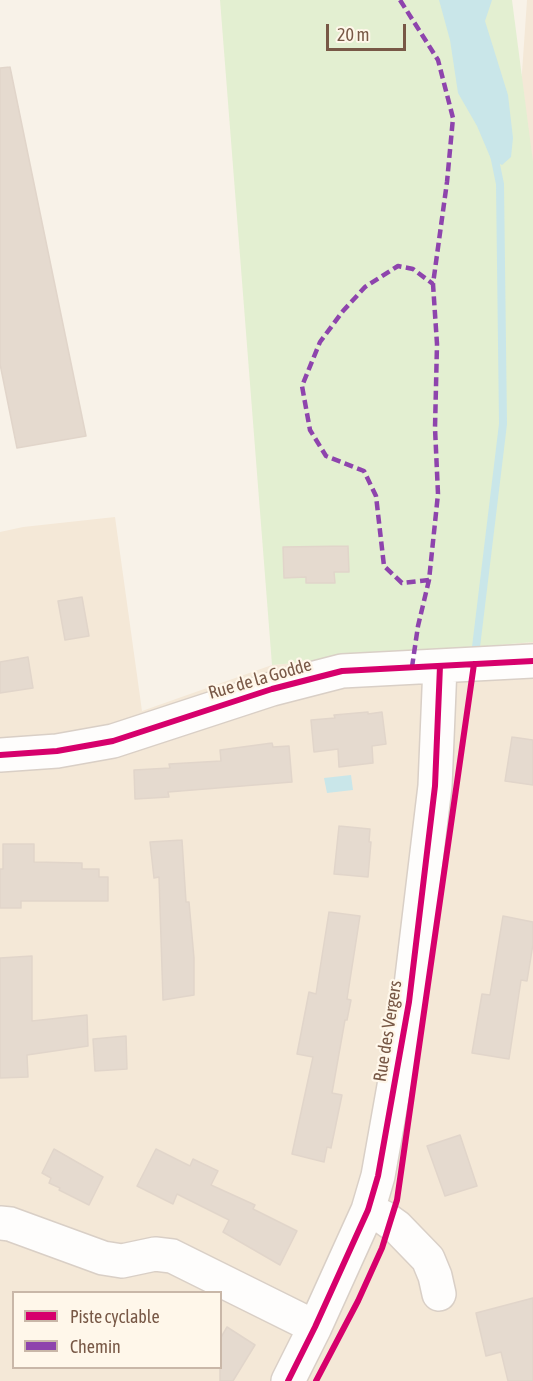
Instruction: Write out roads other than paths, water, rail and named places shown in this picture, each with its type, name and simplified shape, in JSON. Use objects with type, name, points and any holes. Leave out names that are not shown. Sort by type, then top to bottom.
[{"type":"street","name":"Rue de la Godde","points":[[0,755],[57,751],[113,741],[272,689],[342,671],[533,661]]},
{"type":"street","name":"Rue des Vergers","points":[[288,1381],[368,1210],[378,1176],[409,1002],[435,786],[440,666]]},
{"type":"street","points":[[368,1210],[397,1227],[428,1259],[439,1294]]},
{"type":"street","points":[[0,1223],[10,1224],[103,1258],[122,1261],[155,1254],[172,1256],[315,1327]]},
{"type":"water","points":[[439,0],[492,0],[485,21],[508,95],[513,138],[511,157],[502,165],[491,159],[477,126],[458,93],[450,40]]},
{"type":"water","points":[[351,775],[353,790],[327,793],[324,778]]},
{"type":"waterway","points":[[476,647],[503,424],[500,184],[493,150]]}]
